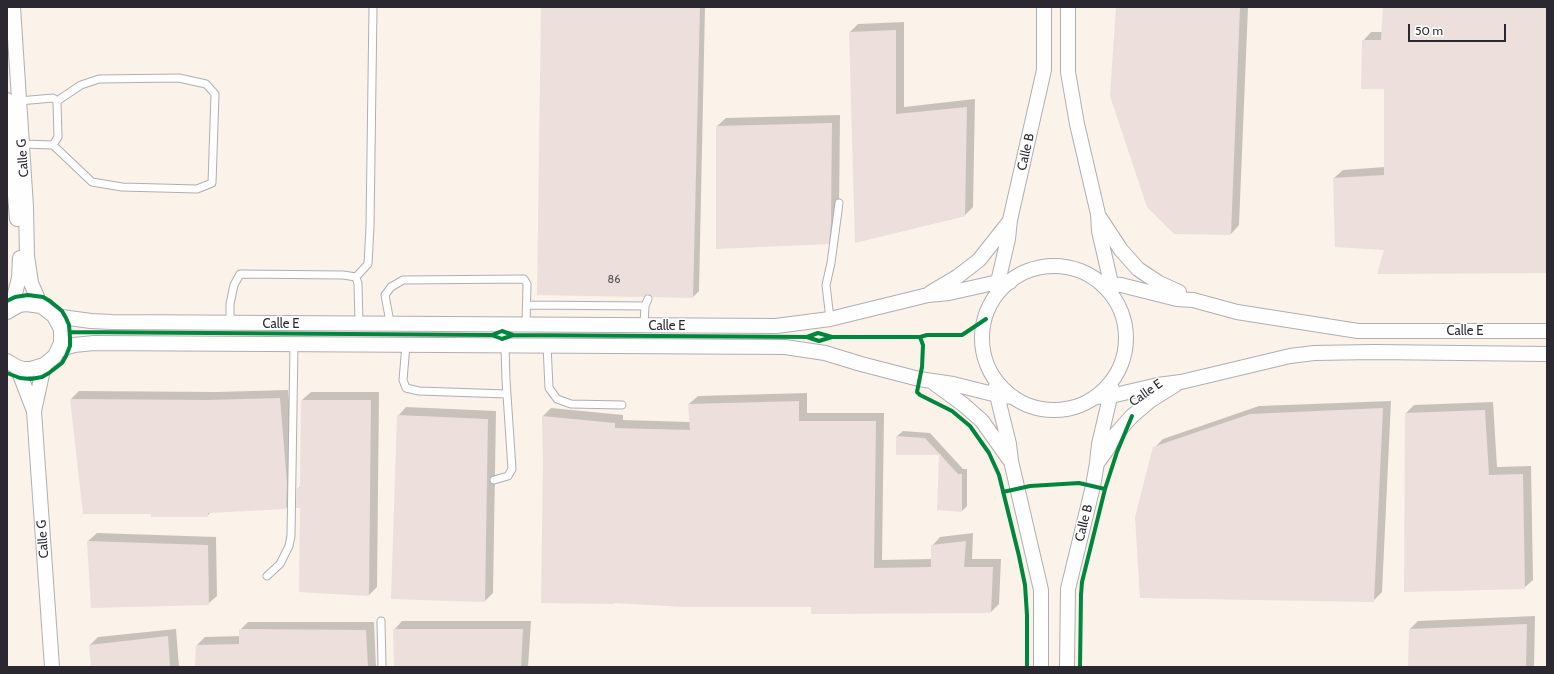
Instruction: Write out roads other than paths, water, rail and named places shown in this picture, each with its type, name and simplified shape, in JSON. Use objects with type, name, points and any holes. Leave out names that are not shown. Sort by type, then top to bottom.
[{"type":"street","name":"Calle G","points":[[9,310],[19,278],[20,259],[13,100],[13,7]]},
{"type":"street","name":"Calle B","points":[[996,381],[986,361],[983,340],[986,319],[990,306],[1002,286],[1010,220],[1044,70],[1044,7]]},
{"type":"street","points":[[996,381],[1013,397],[1035,408],[1048,410],[1072,408],[1095,398],[1113,380],[1123,360],[1126,337],[1122,315],[1108,287],[1099,231],[1098,214],[1077,124],[1068,72],[1068,7]]},
{"type":"street","name":"Calle G","points":[[13,100],[22,144],[28,272],[35,295],[41,306]]},
{"type":"street","points":[[1098,214],[1117,245],[1138,269],[1159,283],[1182,293],[1193,300]]},
{"type":"street","name":"Calle E","points":[[928,295],[957,277],[979,260],[1010,220]]},
{"type":"street","name":"Calle E","points":[[54,316],[112,322],[390,322],[776,326],[830,319],[928,295],[1002,286],[1031,271],[1055,267],[1080,271],[1108,287],[1121,285],[1177,299],[1193,300],[1238,312],[1358,330],[1547,330]]},
{"type":"street","points":[[9,310],[26,304],[41,306],[54,316],[60,329],[61,343],[55,356],[44,365],[30,369],[12,364]]},
{"type":"street","name":"Calle E","points":[[58,350],[74,345],[94,343],[796,348],[825,353],[861,364],[933,382],[952,384],[997,395],[1013,397]]},
{"type":"street","name":"Calle E","points":[[1095,398],[1111,396],[1158,385],[1181,382],[1290,356],[1314,353],[1374,352],[1547,354]]},
{"type":"street","name":"Calle G","points":[[12,364],[34,411]]},
{"type":"street","name":"Calle G","points":[[44,365],[34,411],[52,667]]},
{"type":"street","name":"Calle B","points":[[1067,667],[1068,589],[1097,462],[1100,437],[1111,396],[1113,380]]},
{"type":"street","points":[[996,381],[997,395],[1009,444],[1011,461],[1041,590],[1042,667]]},
{"type":"street","points":[[933,382],[964,404],[982,421],[1011,461]]},
{"type":"street","name":"Calle E","points":[[1097,462],[1106,451],[1115,435],[1132,416],[1151,400],[1181,382]]},
{"type":"lane","points":[[356,278],[368,264],[370,227],[373,7]]},
{"type":"lane","points":[[22,144],[53,145],[92,182],[122,187],[197,189],[212,184],[215,94],[206,84],[179,78],[99,79],[81,85],[57,101]]},
{"type":"lane","points":[[13,100],[53,98],[57,101]]},
{"type":"lane","points":[[53,145],[58,137],[57,101]]},
{"type":"lane","points":[[830,319],[826,285],[831,263],[838,203]]},
{"type":"lane","points":[[230,322],[230,304],[234,285],[240,274],[343,275],[356,278]]},
{"type":"lane","points":[[356,278],[358,284],[359,322]]},
{"type":"lane","points":[[390,322],[385,294],[390,287],[403,280],[524,279],[528,284],[526,324]]},
{"type":"lane","points":[[527,305],[646,302],[644,324]]},
{"type":"lane","points":[[267,576],[280,564],[289,546],[291,536],[294,344]]},
{"type":"lane","points":[[406,345],[403,380],[406,388],[418,392],[507,394]]},
{"type":"lane","points":[[494,480],[508,476],[512,469],[505,346]]},
{"type":"lane","points":[[547,346],[549,388],[557,399],[571,404],[622,405]]},
{"type":"lane","points":[[382,621],[382,667]]}]
